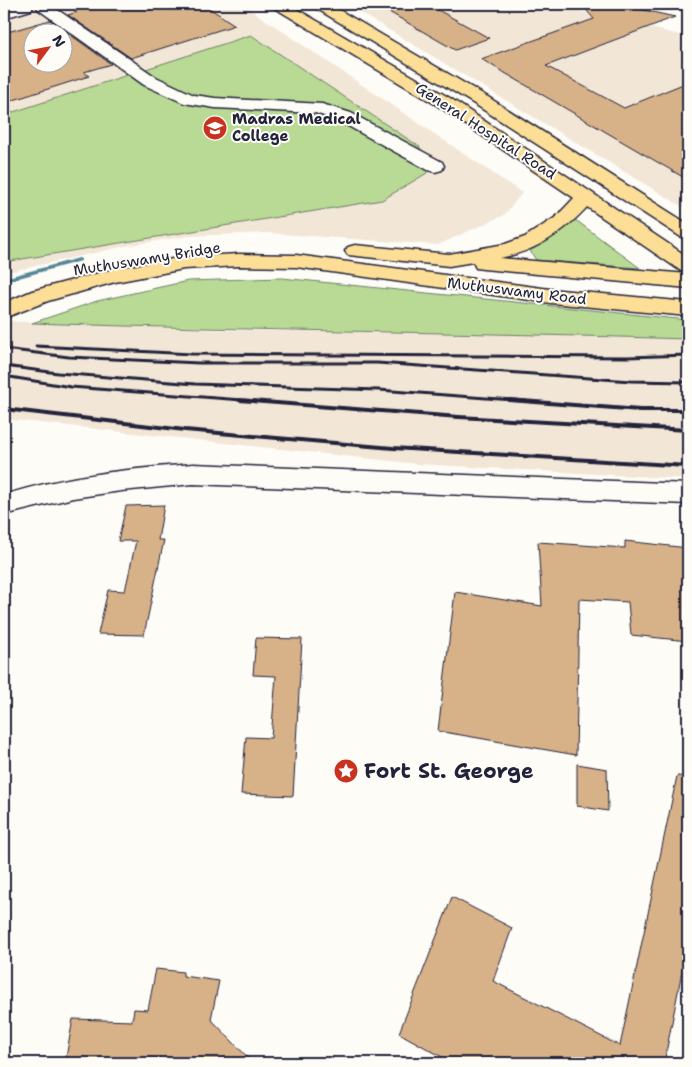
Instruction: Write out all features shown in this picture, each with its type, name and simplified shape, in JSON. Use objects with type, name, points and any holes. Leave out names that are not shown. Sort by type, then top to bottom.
[{"type":"main road","name":"General Hospital Road","points":[[278,4],[444,102],[688,266]]},
{"type":"main road","name":"General Hospital Road","points":[[319,4],[482,101],[688,233]]},
{"type":"main road","name":"Muthuswamy Road","points":[[449,260],[509,250],[532,241],[563,221],[586,196]]},
{"type":"main road","name":"Muthuswamy Bridge","points":[[4,291],[76,269],[119,260],[188,250],[265,245],[350,260]]},
{"type":"main road","name":"Muthuswamy Bridge","points":[[4,311],[40,296],[76,285],[184,263],[216,260],[350,260]]},
{"type":"main road","name":"Muthuswamy Road","points":[[350,260],[449,260],[688,281]]},
{"type":"main road","name":"Muthuswamy Road","points":[[350,260],[550,296],[688,309]]},
{"type":"lane","points":[[679,4],[688,6]]},
{"type":"lane","points":[[4,14],[25,5],[49,6],[150,81],[190,99],[215,103],[316,108],[345,117],[435,166]]},
{"type":"lane","points":[[4,505],[27,497],[72,486],[121,479],[193,474],[688,494]]},
{"type":"shaded area","name":"Madras Medical College","points":[[4,4],[242,4],[522,193],[504,215],[438,245],[268,233],[189,236],[130,245],[4,273]]},
{"type":"shaded area","points":[[346,4],[552,4],[688,37],[688,210]]},
{"type":"shaded area","points":[[4,321],[220,330],[534,334],[688,339],[688,479],[418,464],[4,419]]},
{"type":"green space","name":"Madras Medical College","points":[[251,35],[420,147],[427,173],[382,200],[4,262],[4,115]]},
{"type":"green space","points":[[573,218],[640,268],[536,260],[530,251],[560,232]]},
{"type":"green space","points":[[282,278],[688,320],[688,339],[32,323],[97,301],[188,281]]},
{"type":"building","points":[[66,4],[203,4],[235,25],[131,58],[68,15],[77,12]]},
{"type":"building","points":[[375,4],[427,4],[489,38],[455,50]]},
{"type":"building","points":[[581,4],[616,4],[675,17],[546,66],[624,108],[688,82],[688,180],[481,59],[594,19]]},
{"type":"building","points":[[22,28],[22,72],[72,72],[72,36],[111,64],[84,72],[89,76],[4,103],[4,33]]},
{"type":"building","points":[[164,505],[158,540],[164,540],[144,635],[98,634],[108,590],[125,591],[136,541],[118,541],[126,506]]},
{"type":"building","points":[[625,541],[688,548],[688,641],[631,635],[628,602],[579,599],[576,755],[438,731],[455,592],[542,606],[538,542],[625,548]]},
{"type":"building","points":[[256,638],[302,639],[293,796],[241,794],[246,737],[271,738],[276,676],[253,675]]},
{"type":"building","points":[[577,764],[607,769],[608,811],[577,806]]},
{"type":"building","points":[[677,776],[688,777],[688,941],[664,1063],[453,1063],[399,1033],[452,897],[512,928],[493,981],[620,1046]]},
{"type":"building","points":[[156,969],[183,972],[183,976],[219,981],[211,1019],[253,1063],[65,1063],[73,1019],[132,1021],[134,1009],[148,1010]]},
{"type":"waterway","points":[[4,280],[79,260]]},
{"type":"railway","points":[[36,346],[192,354],[628,357],[688,355]]},
{"type":"railway","points":[[4,349],[69,357],[199,363],[377,363],[631,381],[688,382]]},
{"type":"railway","points":[[4,366],[58,373],[195,384],[379,390],[526,401]]},
{"type":"railway","points":[[4,376],[71,387],[255,401]]},
{"type":"railway","points":[[239,400],[459,417],[688,430]]},
{"type":"railway","points":[[509,400],[640,410],[688,410]]},
{"type":"railway","points":[[4,409],[185,430],[393,448],[688,466]]},
{"type":"place","name":"Madras Medical College","points":[[215,128]]},
{"type":"place","name":"Fort St. George","points":[[346,771]]}]
